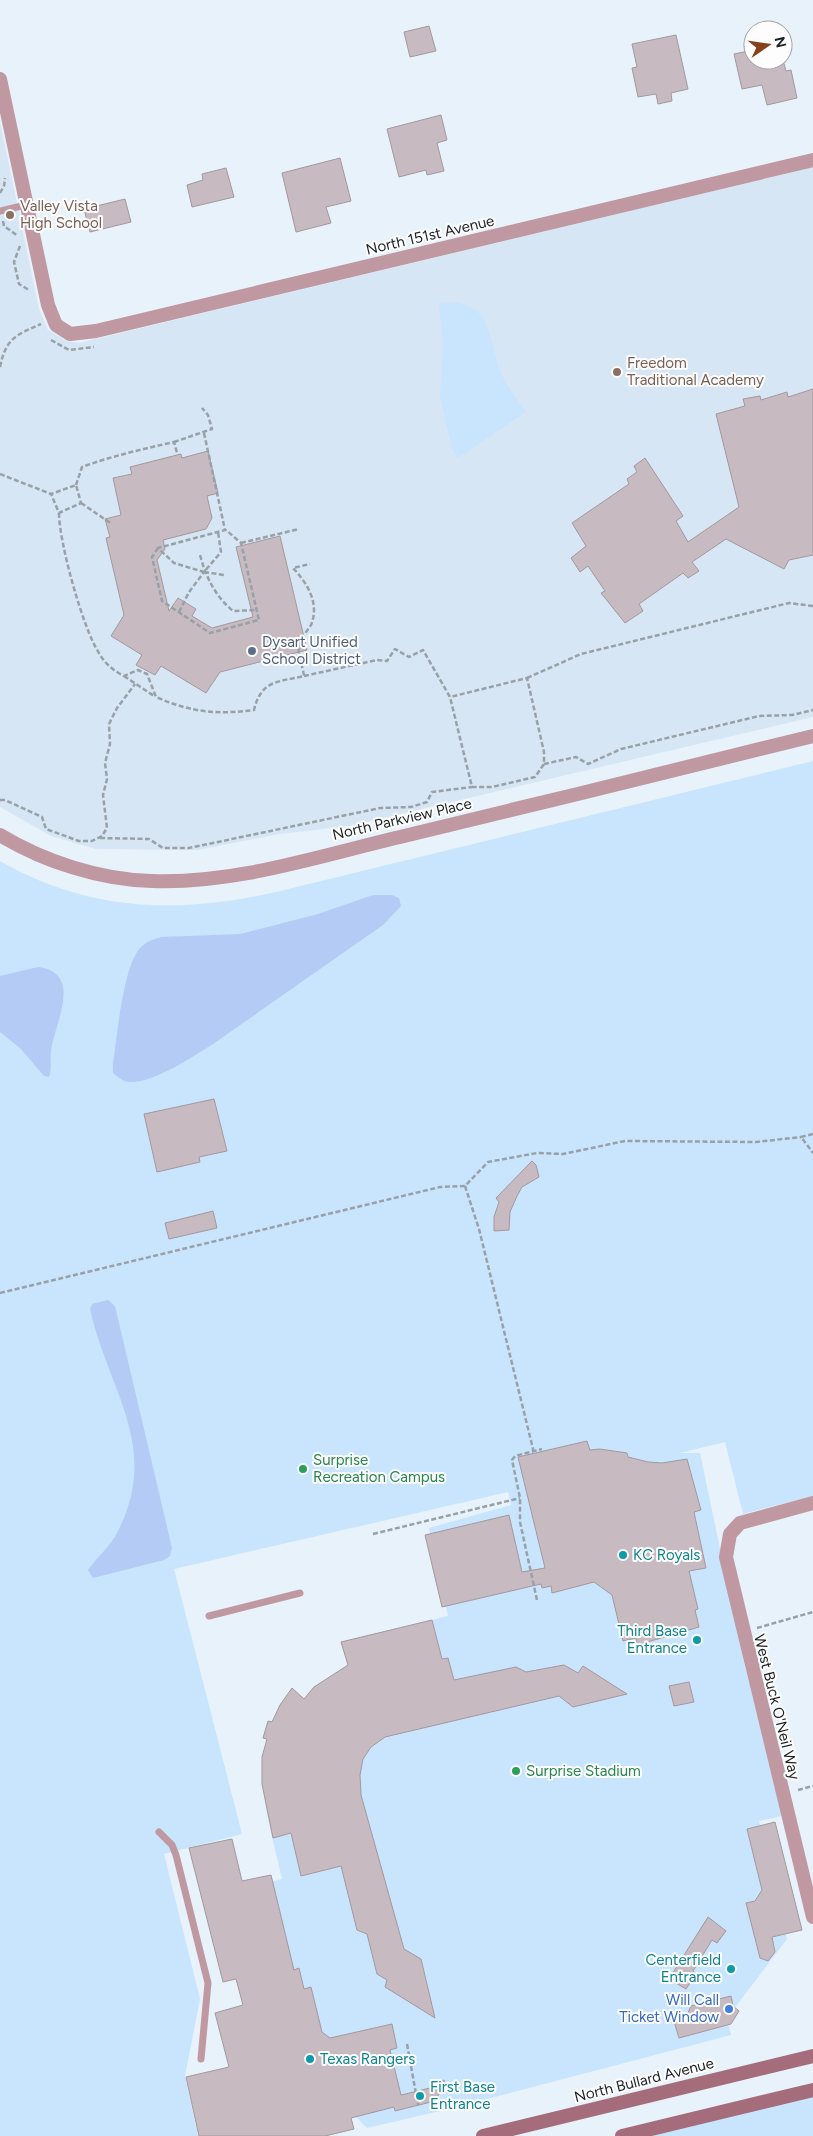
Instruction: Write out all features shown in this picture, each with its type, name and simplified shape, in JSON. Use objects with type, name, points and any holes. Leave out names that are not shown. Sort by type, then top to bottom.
[{"type":"main road","name":"North Bullard Avenue","points":[[483,2136],[813,2056]]},
{"type":"main road","points":[[622,2136],[663,2131],[813,2090]]},
{"type":"street","points":[[0,79],[39,268],[54,322]]},
{"type":"street","name":"North 151st Avenue","points":[[54,322],[70,334],[96,331],[813,160]]},
{"type":"street","name":"North Parkview Place","points":[[0,835],[35,853],[77,868],[119,878],[150,881],[213,879],[445,826],[813,736]]},
{"type":"street","name":"West Buck O'Neil Way","points":[[813,1503],[748,1519],[734,1528],[730,1534],[726,1558],[742,1632],[813,1917]]},
{"type":"lane","points":[[0,211],[26,204]]},
{"type":"lane","points":[[209,1616],[300,1593]]},
{"type":"lane","points":[[159,1832],[172,1845],[176,1855],[208,1983],[201,2059]]},
{"type":"path","points":[[0,193],[4,186],[6,175]]},
{"type":"path","points":[[0,367],[2,356],[14,336],[54,322]]},
{"type":"path","points":[[112,524],[81,503],[76,484],[82,467],[133,451],[204,433],[212,429],[208,415],[202,408]]},
{"type":"path","points":[[204,433],[226,530],[242,543],[259,620],[210,633],[162,600],[152,557],[158,548],[226,530]]},
{"type":"path","points":[[174,442],[177,453]]},
{"type":"path","points":[[0,474],[51,494],[76,484]]},
{"type":"path","points":[[51,494],[59,513],[59,522],[65,548],[85,624],[99,654],[112,670],[156,697],[180,708],[225,714],[254,710],[257,696],[266,686],[377,660],[387,661],[395,650],[409,657],[424,650],[450,696],[472,787]]},
{"type":"path","points":[[59,513],[81,503]]},
{"type":"path","points":[[242,543],[299,529]]},
{"type":"path","points":[[179,612],[189,592],[221,552],[218,532]]},
{"type":"path","points":[[158,548],[174,563],[204,572],[224,575]]},
{"type":"path","points":[[200,554],[204,572],[222,602],[233,611],[256,610]]},
{"type":"path","points":[[304,676],[298,648],[302,637],[311,624],[313,601],[306,582],[293,568],[310,564]]},
{"type":"path","points":[[450,696],[526,678],[581,654],[607,647],[789,603],[813,606]]},
{"type":"path","points":[[124,676],[138,670],[147,674],[156,697]]},
{"type":"path","points":[[0,800],[5,800],[42,817],[46,829],[72,840],[87,842],[100,838],[149,838],[163,848],[189,848],[380,808],[411,807],[427,802],[432,792],[472,787],[492,787],[535,777],[544,764],[544,752],[526,678]]},
{"type":"path","points":[[100,838],[107,828],[103,795],[107,780],[105,763],[110,744],[109,724],[117,708],[135,684]]},
{"type":"path","points":[[544,764],[576,757],[588,764],[621,749],[759,716],[792,715],[813,710]]},
{"type":"path","points":[[0,1293],[440,1187],[465,1186],[488,1162],[537,1153],[563,1154],[625,1141],[756,1142],[813,1134]]},
{"type":"path","points":[[801,1137],[813,1153]]},
{"type":"path","points":[[465,1186],[479,1229],[534,1452]]},
{"type":"path","points":[[537,1600],[520,1522],[520,1498],[512,1460],[515,1456],[542,1449]]},
{"type":"path","points":[[373,1534],[520,1498]]},
{"type":"path","points":[[742,1632],[813,1612]]},
{"type":"path","points":[[407,2044],[418,2105]]},
{"type":"shaded area","points":[[0,122],[39,309],[48,330],[66,341],[79,343],[813,167],[813,717],[349,826],[279,834],[198,850],[96,849],[51,836],[0,807]]},
{"type":"shaded area","points":[[456,302],[476,310],[482,317],[490,334],[500,371],[526,412],[458,458],[452,449],[440,397],[443,345],[439,303]]},
{"type":"shaded area","name":"Surprise Recreation Campus","points":[[813,761],[813,1496],[743,1514],[725,1442],[680,1453],[700,1453],[744,1663],[782,1816],[759,1821],[787,1939],[727,2018],[731,2035],[457,2107],[367,2128],[275,2037],[236,1891],[282,1879],[264,1792],[263,1774],[267,1739],[263,1738],[268,1721],[272,1722],[280,1705],[292,1688],[304,1699],[314,1687],[348,1665],[341,1642],[448,1616],[429,1528],[511,1505],[508,1492],[174,1569],[242,1834],[164,1854],[200,1999],[185,2076],[198,2136],[0,2136],[0,861],[33,878],[101,899],[135,904],[204,904],[276,892]]},
{"type":"shaded area","points":[[373,895],[392,895],[399,898],[401,906],[383,925],[213,1044],[173,1068],[150,1079],[127,1082],[113,1073],[125,985],[135,956],[146,943],[162,937],[240,934],[318,914]]},
{"type":"shaded area","points":[[38,967],[52,971],[60,978],[63,988],[61,1012],[51,1050],[49,1077],[44,1076],[21,1049],[0,1032],[0,976]]},
{"type":"shaded area","points":[[108,1300],[115,1306],[172,1548],[170,1556],[164,1560],[93,1578],[88,1570],[112,1542],[118,1531],[130,1500],[134,1472],[133,1445],[127,1418],[98,1338],[90,1309],[92,1304]]},
{"type":"shaded area","points":[[813,2095],[813,2136],[651,2136]]},
{"type":"building","points":[[429,26],[436,51],[410,57],[404,32]]},
{"type":"building","points":[[676,35],[688,89],[671,93],[672,101],[658,104],[656,94],[638,97],[632,68],[637,67],[632,44]]},
{"type":"building","points":[[743,52],[743,70],[791,70],[797,98],[767,105],[762,85],[742,89],[734,54]]},
{"type":"building","points":[[441,115],[447,140],[437,143],[444,171],[427,175],[426,170],[399,177],[387,129]]},
{"type":"building","points":[[340,158],[351,201],[326,207],[331,223],[296,232],[282,173]]},
{"type":"building","points":[[226,168],[234,197],[192,207],[187,185],[203,180],[202,174]]},
{"type":"building","points":[[125,199],[131,222],[90,232],[84,209]]},
{"type":"building","points":[[813,389],[813,555],[789,560],[784,569],[726,539],[692,562],[699,571],[688,578],[683,573],[639,604],[643,611],[625,623],[601,593],[605,591],[588,566],[580,572],[571,558],[586,546],[572,523],[629,484],[627,479],[637,472],[634,466],[645,458],[683,516],[676,521],[688,542],[739,507],[716,414],[745,406],[743,399],[760,396],[761,400],[787,392],[788,397]]},
{"type":"building","points":[[208,451],[218,493],[207,496],[212,518],[206,529],[163,540],[165,549],[157,560],[169,611],[178,598],[196,609],[192,616],[212,628],[253,617],[236,547],[280,536],[307,650],[220,672],[206,693],[161,666],[155,675],[136,665],[142,655],[111,636],[124,615],[106,538],[110,537],[105,519],[121,515],[113,478],[132,474],[130,467],[181,454],[182,458]]},
{"type":"building","points":[[214,1099],[227,1151],[199,1157],[200,1162],[157,1172],[144,1114]]},
{"type":"building","points":[[532,1161],[536,1165],[539,1177],[522,1187],[510,1212],[509,1230],[494,1231],[494,1217],[499,1202],[496,1198]]},
{"type":"building","points":[[213,1211],[217,1228],[169,1239],[165,1223]]},
{"type":"building","name":"KC Royals","points":[[587,1441],[590,1450],[600,1449],[627,1453],[628,1457],[648,1462],[662,1463],[687,1459],[701,1510],[694,1512],[706,1568],[689,1571],[698,1609],[695,1610],[699,1627],[637,1645],[636,1638],[623,1641],[612,1595],[594,1582],[552,1593],[551,1586],[542,1588],[541,1584],[442,1607],[425,1535],[509,1515],[522,1572],[545,1568],[518,1457]]},
{"type":"building","points":[[432,1620],[442,1659],[448,1658],[454,1680],[516,1667],[526,1672],[564,1665],[578,1673],[583,1666],[627,1694],[573,1707],[559,1696],[385,1737],[371,1747],[363,1759],[360,1775],[361,1795],[404,1949],[421,1959],[435,2018],[385,1987],[387,1980],[377,1974],[367,1934],[357,1930],[341,1866],[301,1876],[291,1833],[273,1838],[262,1784],[262,1757],[267,1739],[263,1738],[268,1721],[272,1722],[280,1705],[292,1688],[304,1699],[314,1687],[348,1665],[341,1642]]},
{"type":"building","points":[[689,1682],[694,1702],[674,1706],[669,1686]]},
{"type":"building","points":[[775,1822],[802,1930],[772,1937],[775,1952],[768,1961],[760,1958],[746,1903],[755,1901],[762,1890],[747,1829]]},
{"type":"building","name":"Texas Rangers","points":[[232,1839],[242,1881],[271,1875],[294,1970],[299,1968],[304,1989],[311,1987],[322,2032],[330,2038],[392,2024],[397,2048],[390,2050],[401,2095],[434,2087],[433,2083],[444,2080],[447,2092],[438,2094],[439,2100],[395,2111],[394,2107],[351,2118],[354,2129],[325,2136],[199,2136],[186,2077],[229,2067],[215,2013],[243,2005],[236,1979],[223,1982],[189,1848]]},
{"type":"building","points":[[708,1917],[726,1931],[717,1943],[712,1940],[693,1971],[696,1974],[686,1989],[669,1979]]},
{"type":"building","points":[[731,1996],[733,2006],[739,2011],[731,2024],[679,2038],[673,2018],[687,2015],[691,2006]]},
{"type":"place","name":"Valley Vista High School","points":[[10,215]]},
{"type":"place","name":"Freedom Traditional Academy","points":[[617,372]]},
{"type":"place","name":"Dysart Unified School District","points":[[252,651]]},
{"type":"place","name":"Surprise Recreation Campus","points":[[303,1469]]},
{"type":"place","name":"KC Royals","points":[[623,1555]]},
{"type":"place","name":"Third Base Entrance","points":[[697,1640]]},
{"type":"place","name":"Surprise Stadium","points":[[516,1771]]},
{"type":"place","name":"Centerfield Entrance","points":[[731,1969]]},
{"type":"place","name":"Will Call Ticket Window","points":[[729,2009]]},
{"type":"place","name":"Texas Rangers","points":[[310,2059]]},
{"type":"place","name":"First Base Entrance","points":[[420,2096]]}]
